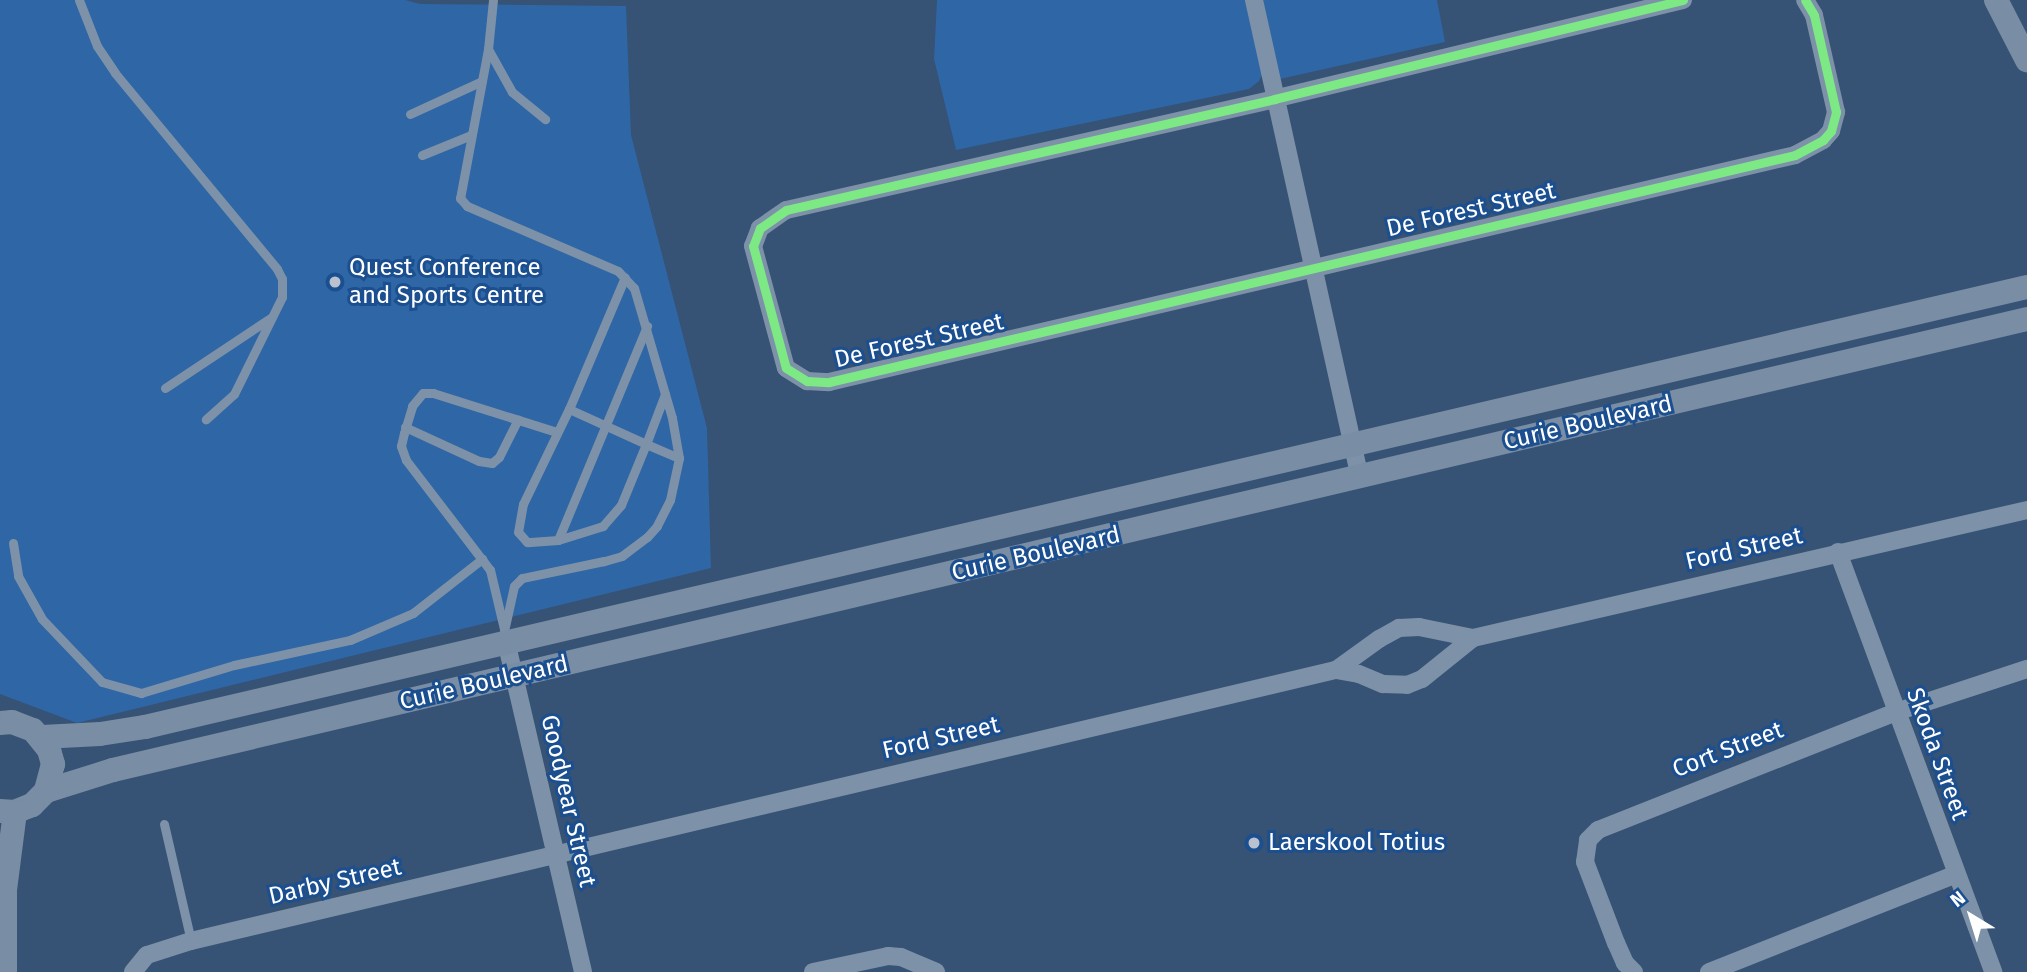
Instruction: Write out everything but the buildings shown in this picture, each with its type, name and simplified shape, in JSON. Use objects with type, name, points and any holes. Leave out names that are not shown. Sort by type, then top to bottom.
[{"type":"street","points":[[1254,0],[1360,478]]},
{"type":"street","name":"De Forest Street","points":[[1683,0],[1275,99],[786,209],[760,228],[755,237],[754,254],[786,368],[796,376],[817,382],[829,382],[1795,155],[1816,146],[1830,131],[1836,112],[1814,15],[1805,0]]},
{"type":"street","points":[[1996,0],[2027,61]]},
{"type":"street","name":"Curie Boulevard","points":[[42,737],[100,734],[145,727],[505,636],[705,596],[2027,287]]},
{"type":"street","name":"Curie Boulevard","points":[[7,811],[32,805],[46,792],[113,770],[2027,319]]},
{"type":"street","points":[[1867,323],[1874,355]]},
{"type":"street","points":[[1629,379],[1637,411]]},
{"type":"street","points":[[1089,505],[1101,539]]},
{"type":"street","name":"Ford Street","points":[[557,855],[1336,670],[1399,628],[1419,627],[1473,638],[2027,510]]},
{"type":"street","name":"Skoda Street","points":[[1838,552],[1993,972]]},
{"type":"street","points":[[705,596],[715,629]]},
{"type":"street","name":"Goodyear Street","points":[[505,636],[583,972]]},
{"type":"street","name":"Ford Street","points":[[1336,670],[1359,674],[1382,684],[1407,685],[1422,679],[1473,638]]},
{"type":"street","name":"Cort Street","points":[[1634,972],[1625,963],[1616,943],[1585,862],[1588,840],[1598,830],[1896,712],[2027,669]]},
{"type":"street","points":[[0,723],[23,725],[42,737],[53,764],[46,792]]},
{"type":"street","points":[[5,972],[3,878],[7,811]]},
{"type":"street","name":"Darby Street","points":[[134,972],[147,955],[191,941],[557,855]]},
{"type":"street","points":[[1709,972],[1956,874]]},
{"type":"street","points":[[813,972],[888,956],[901,957],[936,972]]},
{"type":"lane","points":[[79,0],[97,46],[115,74],[277,269],[284,287],[273,316],[234,394],[206,419]]},
{"type":"lane","points":[[493,0],[488,49],[461,188],[463,203],[625,277],[640,299],[679,458],[670,500],[657,526],[647,537],[622,555],[604,561],[522,578],[514,586],[505,636]]},
{"type":"lane","points":[[488,49],[512,92],[545,119]]},
{"type":"lane","points":[[410,114],[482,81]]},
{"type":"lane","points":[[422,155],[471,135]]},
{"type":"lane","points":[[625,277],[569,409],[523,504],[517,525],[518,532],[527,542],[558,540],[595,531],[610,519],[621,505],[665,394]]},
{"type":"lane","points":[[165,388],[273,316]]},
{"type":"lane","points":[[558,540],[647,326]]},
{"type":"lane","points":[[505,636],[493,576],[406,460],[401,446],[405,427],[412,406],[423,393],[557,432]]},
{"type":"lane","points":[[569,409],[679,458]]},
{"type":"lane","points":[[405,427],[479,461],[492,463],[499,457],[517,419]]},
{"type":"lane","points":[[13,543],[18,576],[42,619],[102,682],[141,693],[234,665],[350,640],[413,613],[482,559]]},
{"type":"lane","points":[[164,824],[191,941]]},
{"type":"shaded area","name":"Quest Conference and Sports Centre","points":[[0,0],[405,0],[420,4],[626,6],[631,135],[707,428],[711,568],[77,723],[0,694]]},
{"type":"shaded area","points":[[937,0],[1247,0],[1264,70],[1259,81],[1249,89],[956,150],[934,59]]},
{"type":"shaded area","points":[[1263,0],[1437,0],[1445,42],[1280,79]]},
{"type":"cycle path","points":[[1683,0],[1275,99],[786,210],[760,228],[753,246],[786,368],[807,381],[829,382],[1795,155],[1823,140],[1831,131],[1836,112],[1814,15],[1805,0]]},
{"type":"place","name":"Quest Conference and Sports Centre","points":[[335,282]]},
{"type":"place","name":"Laerskool Totius","points":[[1254,843]]}]
